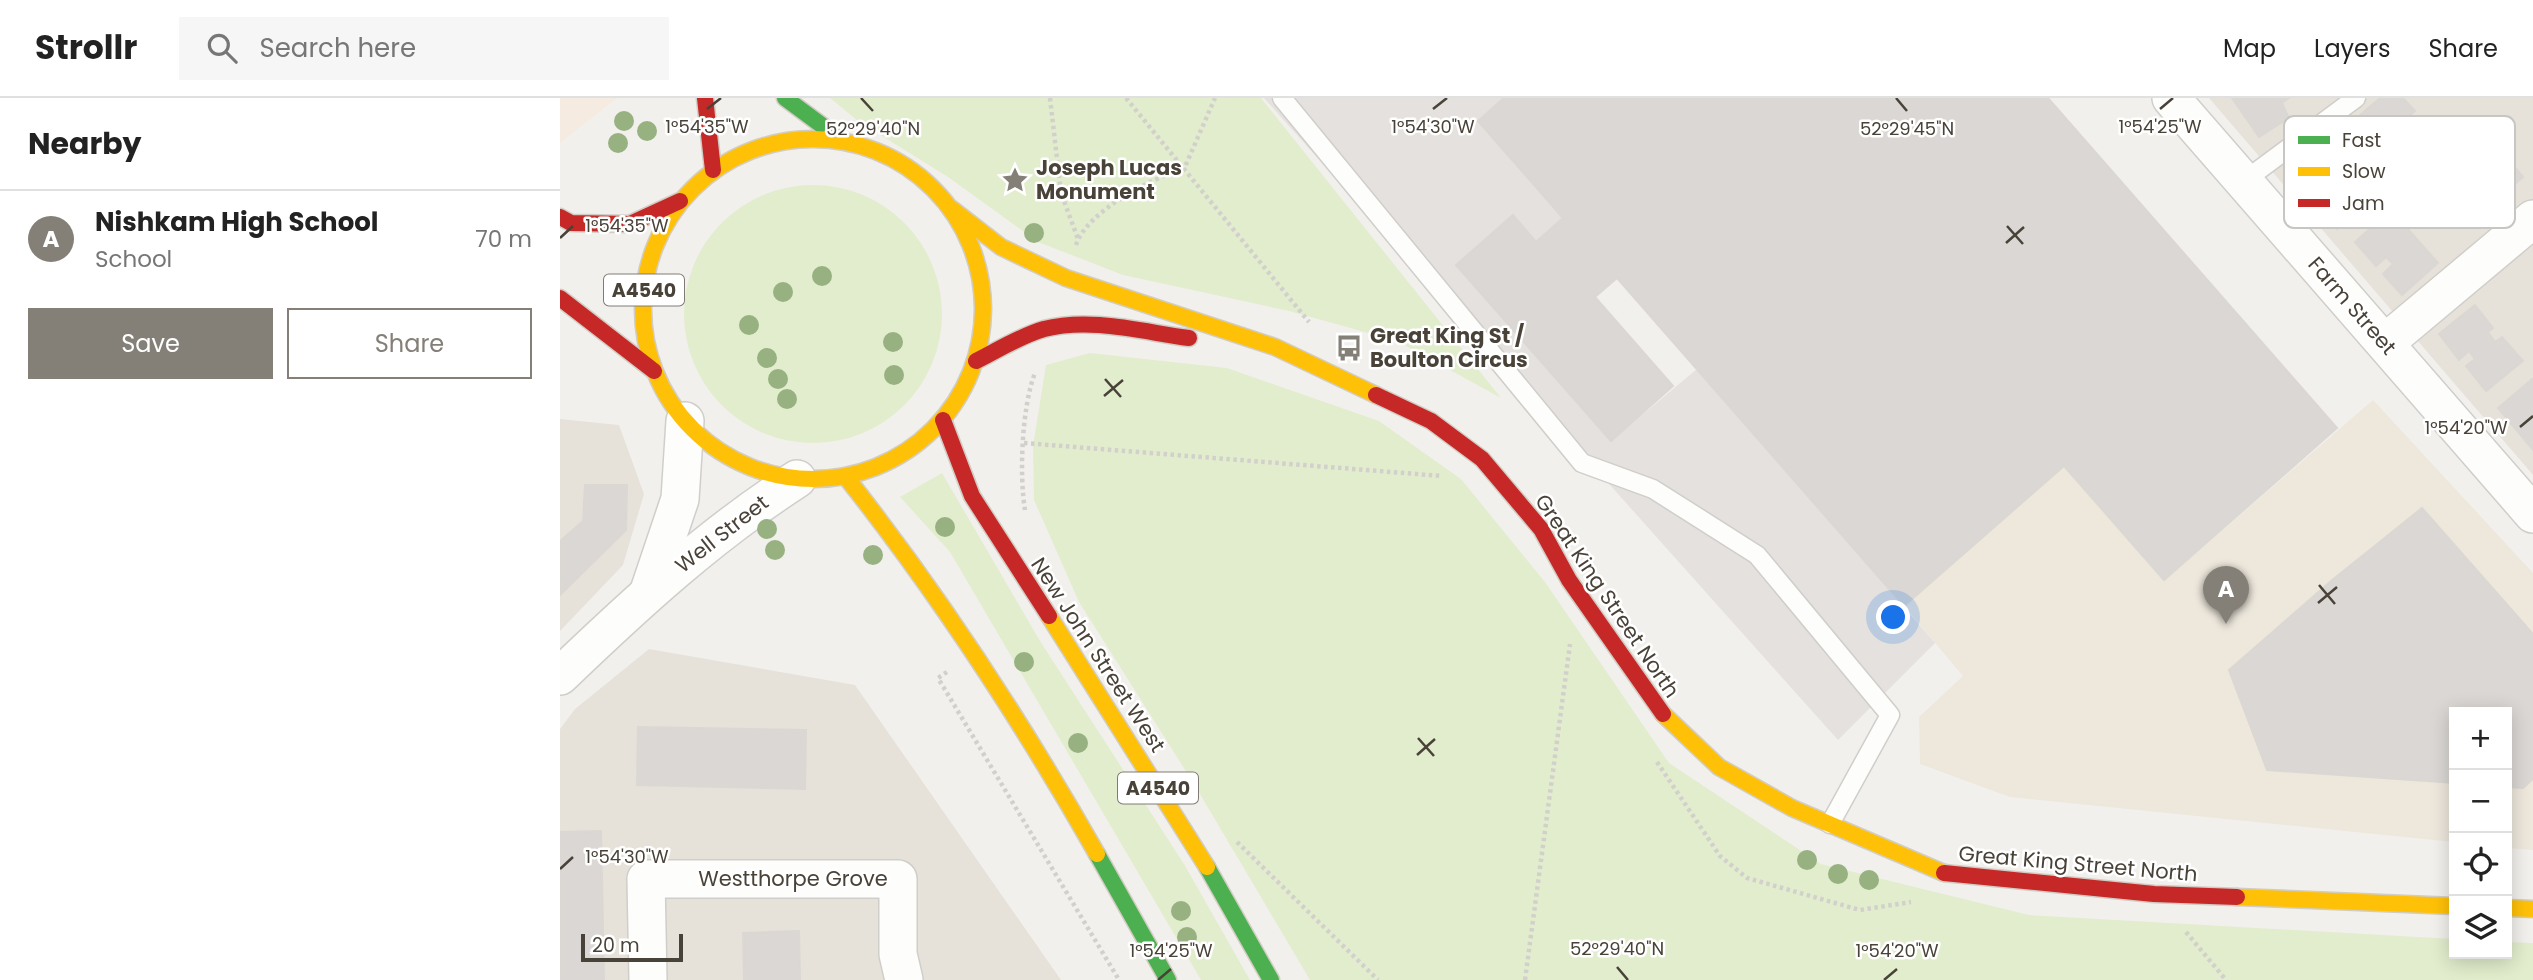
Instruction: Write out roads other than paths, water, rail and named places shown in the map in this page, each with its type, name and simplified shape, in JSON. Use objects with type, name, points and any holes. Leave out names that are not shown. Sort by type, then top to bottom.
[{"type":"main road","points":[[705,98],[713,170]]},
{"type":"main road","points":[[785,98],[843,141]]},
{"type":"main road","name":"A4540","points":[[786,141],[843,141],[885,154],[922,177],[952,209],[976,257],[984,309],[976,361],[963,392],[943,420],[905,453],[883,465],[846,477],[797,479],[746,464],[717,450],[685,421],[654,372],[643,328],[644,283],[657,240],[680,201],[713,170],[753,149],[786,141]]},
{"type":"main road","name":"A4540","points":[[560,217],[571,223],[631,224],[680,201]]},
{"type":"main road","name":"Great King Street North","points":[[952,209],[1001,247],[1066,278],[1275,347],[1431,421],[1482,459],[1541,528],[1569,580],[1659,711],[1719,767],[1792,808],[1936,872],[2154,894],[2449,906]]},
{"type":"main road","name":"A4540","points":[[560,298],[654,372]]},
{"type":"main road","name":"Great King Street North","points":[[976,361],[1014,342],[1054,327],[1108,327],[1275,347]]},
{"type":"main road","name":"New John Street West","points":[[943,420],[972,496],[1191,839],[1271,980]]},
{"type":"main road","points":[[846,477],[918,571],[1041,753],[1168,980]]},
{"type":"main road","points":[[2512,908],[2533,909]]},
{"type":"street","name":"Farm Street","points":[[2171,98],[2284,227]]},
{"type":"street","points":[[2385,343],[2533,219]]},
{"type":"street","name":"Farm Street","points":[[2285,228],[2533,514]]},
{"type":"street","name":"Well Street","points":[[649,591],[680,499],[685,421]]},
{"type":"street","name":"Well Street","points":[[560,676],[649,591],[745,512],[797,479]]},
{"type":"street","name":"Westthorpe Grove","points":[[648,980],[646,879],[898,879],[898,954],[904,980]]},
{"type":"lane","points":[[1282,98],[1582,463],[1653,489],[1757,555],[1890,715],[1830,824]]},
{"type":"lane","points":[[2332,116],[2356,98]]},
{"type":"lane","points":[[2244,181],[2284,151]]},
{"type":"place","name":"Joseph Lucas Monument","points":[[1015,180]]},
{"type":"place","name":"Great King St / Boulton Circus","points":[[1349,348]]},
{"type":"place","name":"Nishkam High School","points":[[2226,624]]}]
